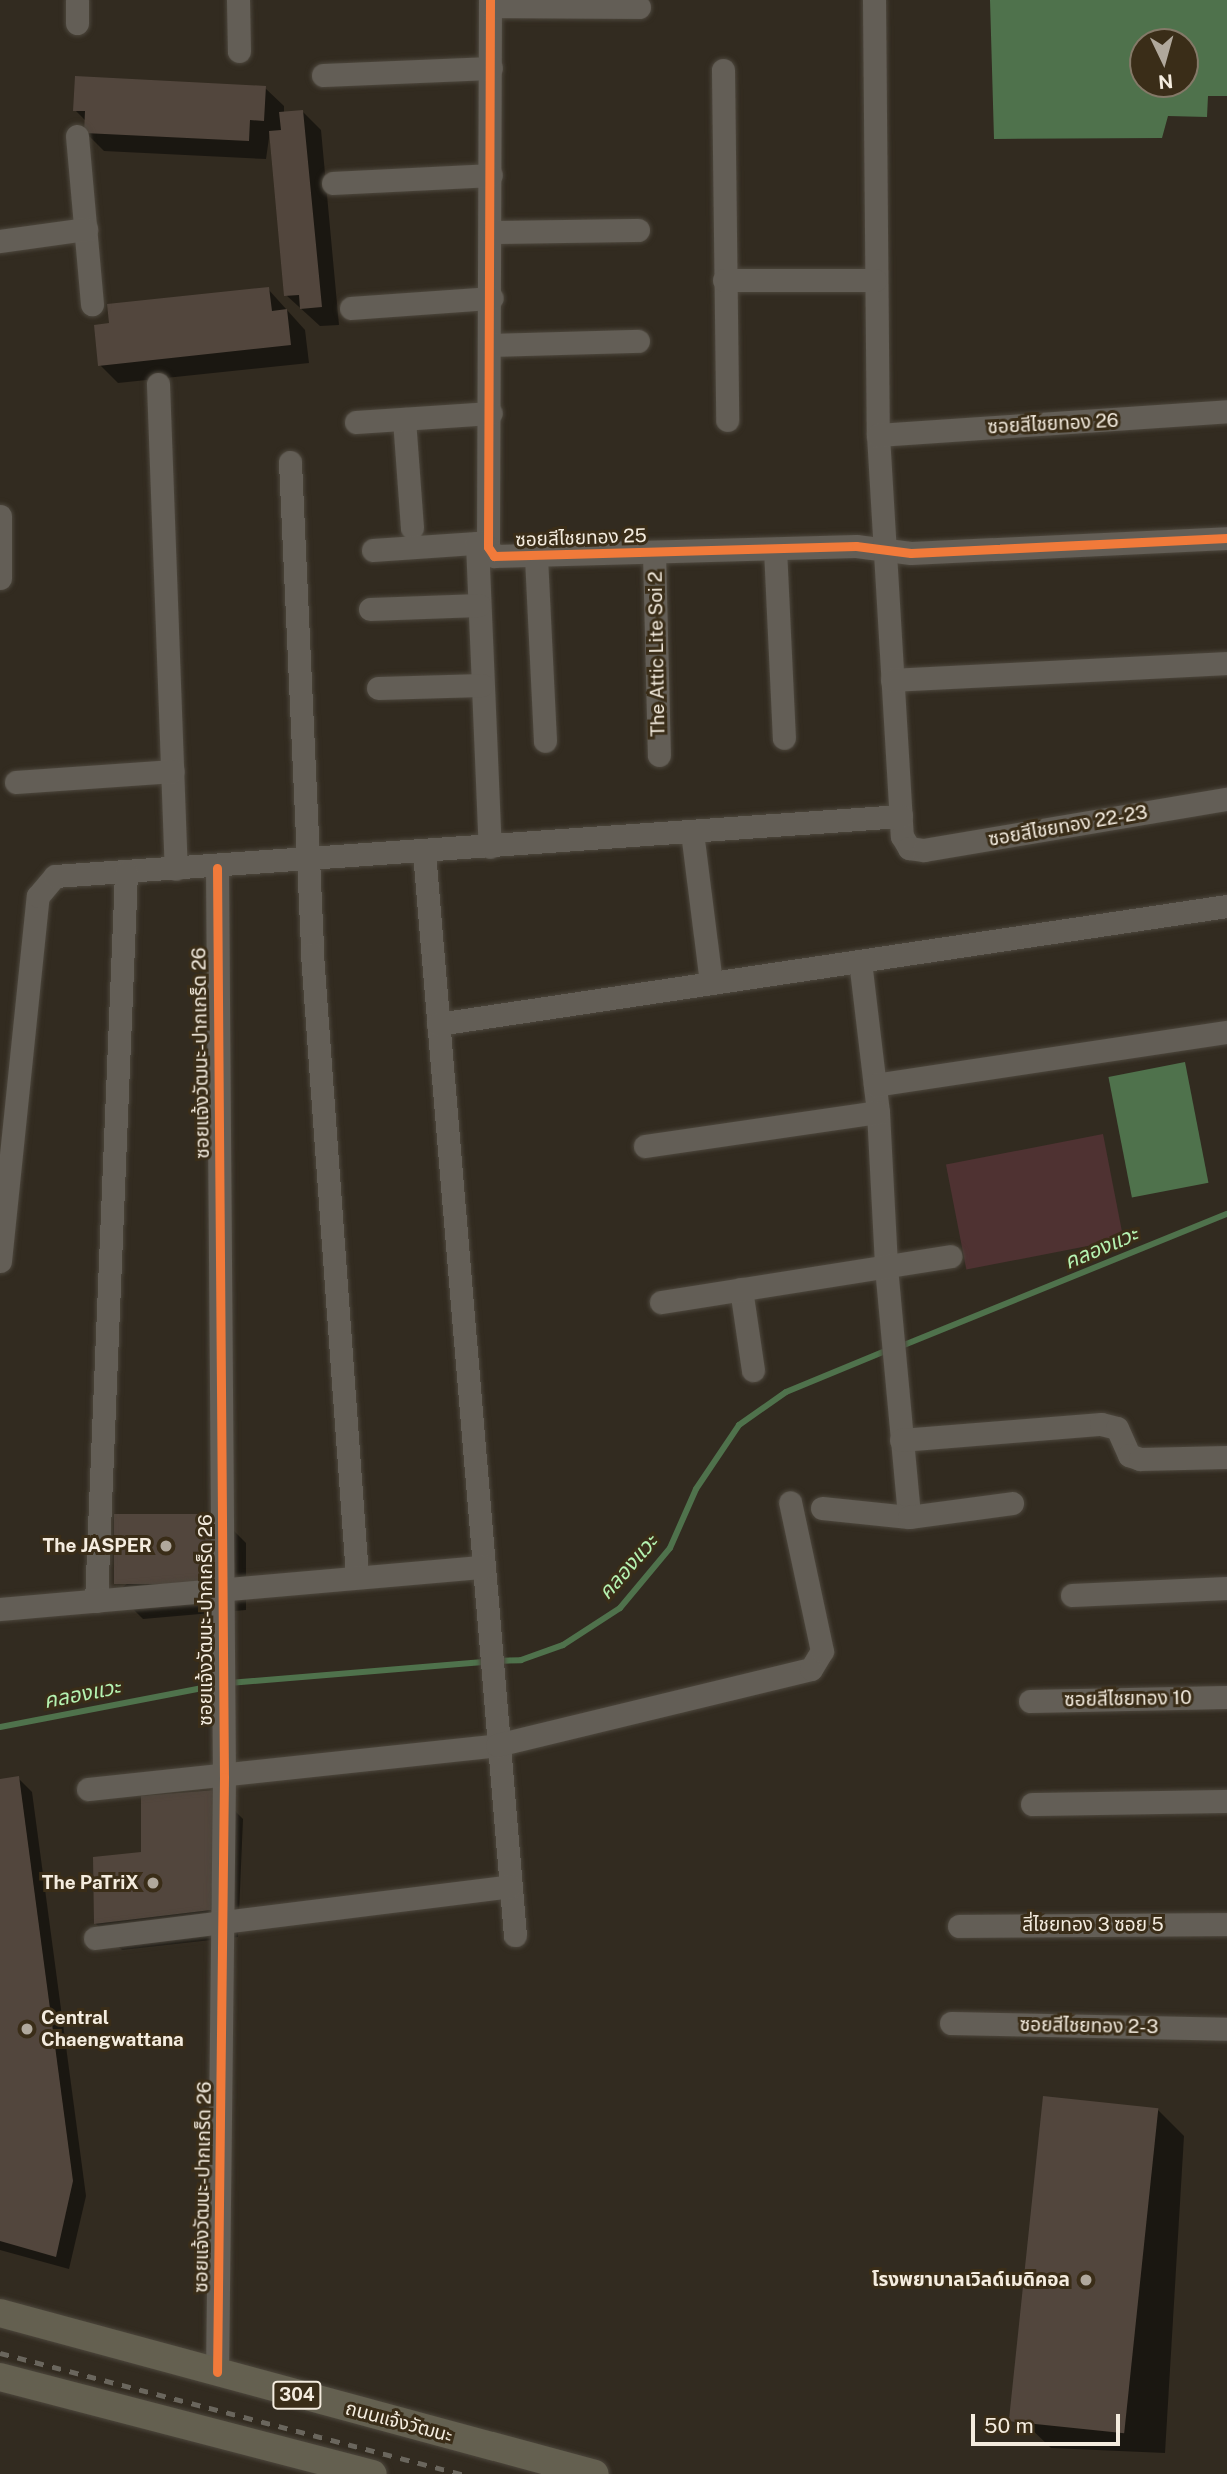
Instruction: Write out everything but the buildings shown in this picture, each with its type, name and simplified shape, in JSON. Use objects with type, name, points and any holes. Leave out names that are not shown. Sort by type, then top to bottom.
[{"type":"main road","name":"ถนนแจ้งวัฒนะ","points":[[0,2313],[595,2474]]},
{"type":"main road","points":[[0,2377],[373,2474]]},
{"type":"street","points":[[238,0],[239,51]]},
{"type":"street","points":[[0,1261],[38,896],[55,876],[217,868],[901,816],[878,435],[874,0]]},
{"type":"street","points":[[490,3],[639,7]]},
{"type":"street","name":"ซอยสีไชยทอง 25","points":[[490,3],[492,345],[488,547],[494,556],[775,549],[883,548],[911,552],[1227,538]]},
{"type":"street","points":[[323,75],[491,68]]},
{"type":"street","points":[[723,70],[727,421]]},
{"type":"street","points":[[78,136],[92,304]]},
{"type":"street","points":[[333,183],[491,175]]},
{"type":"street","points":[[0,242],[86,229]]},
{"type":"street","points":[[491,232],[638,230]]},
{"type":"street","points":[[724,280],[875,280]]},
{"type":"street","points":[[351,308],[492,298]]},
{"type":"street","points":[[492,345],[638,341]]},
{"type":"street","points":[[159,384],[176,869]]},
{"type":"street","name":"ซอยสีไชยทอง 26","points":[[878,435],[1227,411]]},
{"type":"street","points":[[356,422],[491,413]]},
{"type":"street","points":[[404,419],[411,528]]},
{"type":"street","points":[[290,462],[309,861],[357,1575]]},
{"type":"street","points":[[0,516],[0,578]]},
{"type":"street","points":[[373,550],[477,543],[491,847]]},
{"type":"street","points":[[775,549],[784,738]]},
{"type":"street","name":"The Attic Lite Soi 2","points":[[654,553],[659,755]]},
{"type":"street","points":[[536,557],[545,741]]},
{"type":"street","points":[[370,609],[479,606]]},
{"type":"street","points":[[892,680],[1227,663]]},
{"type":"street","points":[[378,688],[482,685]]},
{"type":"street","points":[[16,782],[173,771]]},
{"type":"street","name":"ซอยสีไชยทอง 22-23","points":[[901,816],[909,848],[924,850],[1227,799]]},
{"type":"street","points":[[692,832],[711,983]]},
{"type":"street","points":[[425,852],[490,1662],[515,1935]]},
{"type":"street","name":"ซอยแจ้งวัฒนะ-ปากเกร็ด 26","points":[[217,868],[224,1684],[217,2372]]},
{"type":"street","points":[[96,1601],[125,873]]},
{"type":"street","points":[[439,1024],[1227,906]]},
{"type":"street","points":[[860,961],[878,1112],[886,1267],[909,1517]]},
{"type":"street","points":[[875,1085],[1227,1032]]},
{"type":"street","points":[[645,1146],[878,1112]]},
{"type":"street","points":[[660,1302],[950,1256]]},
{"type":"street","points":[[741,1289],[753,1370]]},
{"type":"street","points":[[901,1440],[1101,1424],[1117,1428],[1129,1455],[1140,1459],[1227,1457]]},
{"type":"street","points":[[88,1789],[224,1777],[497,1745],[811,1669],[822,1651],[790,1502]]},
{"type":"street","points":[[822,1508],[909,1517],[1012,1503]]},
{"type":"street","points":[[0,1609],[357,1575],[483,1567]]},
{"type":"street","points":[[1072,1595],[1227,1588]]},
{"type":"street","name":"ซอยสีไชยทอง 10","points":[[1030,1701],[1227,1697]]},
{"type":"street","points":[[1032,1804],[1227,1801]]},
{"type":"street","points":[[94,1938],[510,1886]]},
{"type":"street","name":"สี่ไชยทอง 3 ซอย 5","points":[[959,1926],[1227,1924]]},
{"type":"street","name":"ซอยสีไชยทอง 2-3","points":[[951,2023],[1227,2029]]},
{"type":"shaded area","points":[[990,0],[1227,0],[1227,96],[1208,96],[1207,117],[1168,116],[1162,138],[994,139]]},
{"type":"shaded area","points":[[1185,1062],[1208,1183],[1132,1198],[1108,1077]]},
{"type":"shaded area","points":[[1103,1134],[1123,1239],[966,1270],[946,1165]]},
{"type":"waterway","name":"คลองแวะ","points":[[899,1347],[1227,1214]]},
{"type":"waterway","name":"คลองแวะ","points":[[497,1661],[521,1660],[563,1645],[620,1608],[670,1548],[696,1489],[739,1425],[786,1392],[888,1350]]},
{"type":"waterway","name":"คลองแวะ","points":[[229,1683],[486,1662]]},
{"type":"waterway","name":"คลองแวะ","points":[[0,1727],[218,1685]]},
{"type":"railway","points":[[0,2353],[462,2474]]},
{"type":"cycle path","points":[[490,0],[488,547],[494,556],[856,546],[911,553],[1227,538]]},
{"type":"cycle path","points":[[217,868],[224,1777],[217,2372]]},
{"type":"place","name":"The JASPER","points":[[166,1546]]},
{"type":"place","name":"The PaTriX","points":[[153,1883]]},
{"type":"place","name":"Central Chaengwattana","points":[[27,2029]]},
{"type":"place","name":"โรงพยาบาลเวิลด์เมดิคอล","points":[[1086,2280]]}]
